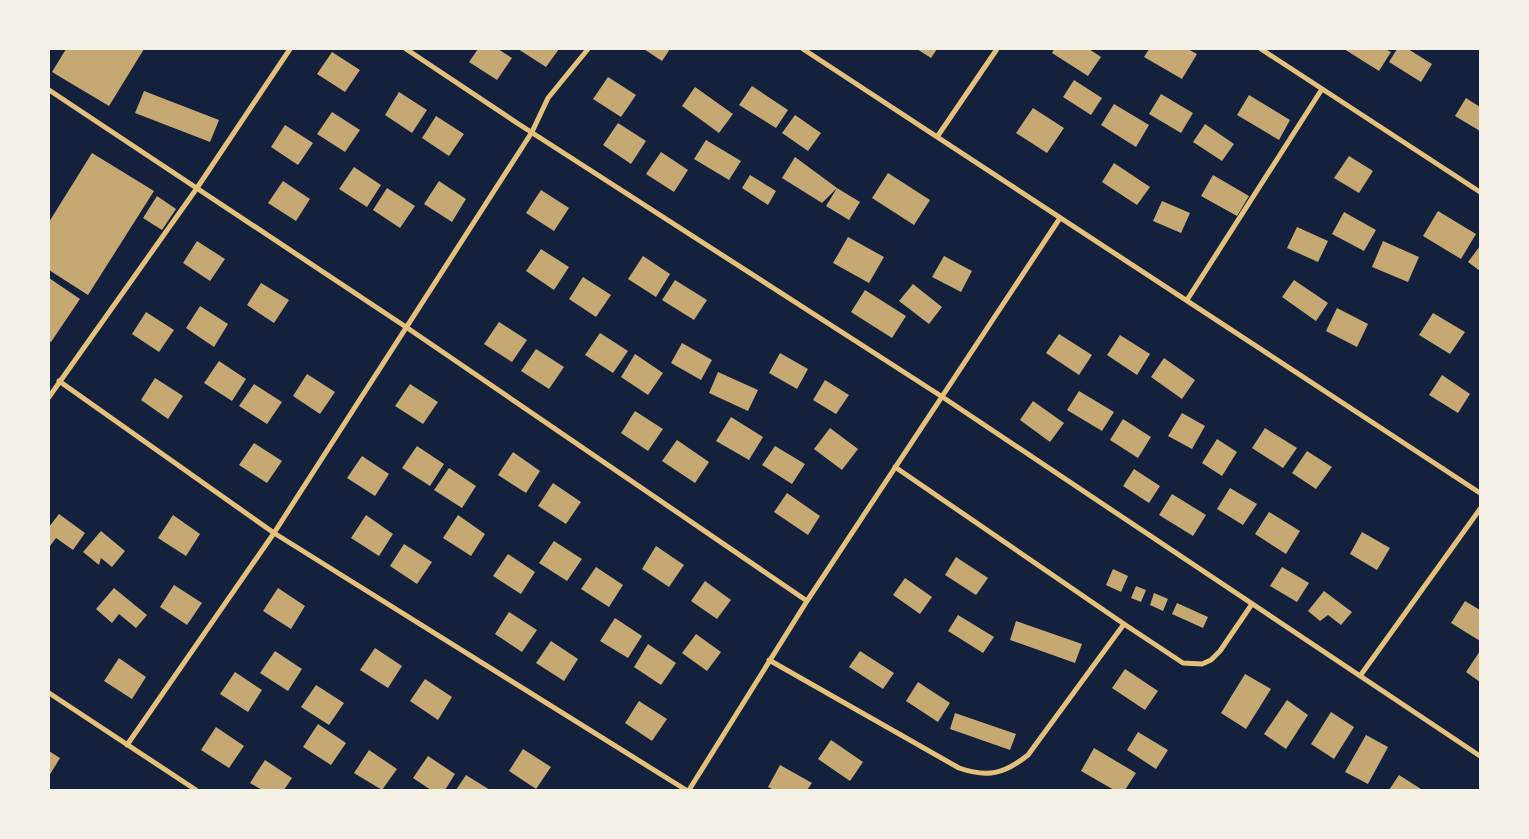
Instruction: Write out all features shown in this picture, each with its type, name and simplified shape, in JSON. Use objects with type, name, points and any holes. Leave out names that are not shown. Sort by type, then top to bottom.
[{"type":"street","points":[[49,397],[197,188],[290,49]]},
{"type":"street","points":[[406,49],[941,396],[1480,756]]},
{"type":"street","points":[[127,745],[274,533],[532,132],[548,98],[588,49]]},
{"type":"street","points":[[802,49],[1480,492]]},
{"type":"street","points":[[937,137],[997,49]]},
{"type":"street","points":[[1261,49],[1480,192]]},
{"type":"street","points":[[1187,300],[1322,88]]},
{"type":"street","points":[[49,90],[406,327],[807,601]]},
{"type":"street","points":[[59,381],[274,533],[687,790],[807,601],[1060,218]]},
{"type":"street","points":[[895,467],[1183,663],[1202,664],[1211,660],[1252,604]]},
{"type":"street","points":[[1360,676],[1480,509]]},
{"type":"street","points":[[769,660],[959,768],[976,774],[995,774],[1014,767],[1028,755],[1124,624]]},
{"type":"street","points":[[49,694],[196,790]]},
{"type":"building","points":[[66,49],[144,49],[109,106],[52,72]]},
{"type":"building","points":[[478,49],[498,49],[512,58],[497,80],[469,62]]},
{"type":"building","points":[[518,49],[559,49],[546,67]]},
{"type":"building","points":[[644,49],[670,49],[662,61]]},
{"type":"building","points":[[917,49],[937,49],[931,58]]},
{"type":"building","points":[[1054,49],[1089,49],[1101,57],[1088,76],[1052,53]]},
{"type":"building","points":[[1149,49],[1188,49],[1197,54],[1182,79],[1144,57]]},
{"type":"building","points":[[1344,49],[1385,49],[1391,52],[1379,71]]},
{"type":"building","points":[[1397,49],[1408,49],[1432,64],[1421,82],[1389,62]]},
{"type":"building","points":[[332,52],[360,70],[345,92],[317,74]]},
{"type":"building","points":[[608,77],[636,95],[621,117],[593,99]]},
{"type":"building","points":[[1074,80],[1102,98],[1091,115],[1063,97]]},
{"type":"building","points":[[752,86],[788,110],[776,128],[739,105]]},
{"type":"building","points":[[695,87],[733,114],[719,133],[682,106]]},
{"type":"building","points":[[144,91],[219,120],[210,142],[135,113]]},
{"type":"building","points":[[399,92],[427,110],[412,133],[385,115]]},
{"type":"building","points":[[1161,94],[1193,113],[1181,133],[1149,114]]},
{"type":"building","points":[[1249,95],[1290,120],[1279,140],[1237,115]]},
{"type":"building","points":[[1466,98],[1480,107],[1480,131],[1455,116]]},
{"type":"building","points":[[1114,104],[1149,125],[1136,147],[1101,125]]},
{"type":"building","points":[[1033,108],[1064,128],[1047,153],[1016,133]]},
{"type":"building","points":[[332,112],[360,130],[345,152],[317,134]]},
{"type":"building","points":[[795,115],[821,133],[808,151],[782,133]]},
{"type":"building","points":[[436,116],[464,134],[449,156],[422,138]]},
{"type":"building","points":[[618,123],[646,141],[631,164],[603,145]]},
{"type":"building","points":[[1205,124],[1234,144],[1222,161],[1193,142]]},
{"type":"building","points":[[285,125],[313,143],[298,165],[271,147]]},
{"type":"building","points":[[706,140],[741,161],[729,180],[694,159]]},
{"type":"building","points":[[661,152],[688,170],[674,192],[646,174]]},
{"type":"building","points":[[92,153],[154,191],[88,295],[49,270],[49,222]]},
{"type":"building","points":[[1349,156],[1373,171],[1359,193],[1334,178]]},
{"type":"building","points":[[795,157],[837,188],[822,203],[782,178]]},
{"type":"building","points":[[1114,163],[1150,187],[1137,205],[1102,182]]},
{"type":"building","points":[[354,167],[381,185],[367,207],[339,189]]},
{"type":"building","points":[[888,173],[930,200],[914,225],[872,198]]},
{"type":"building","points":[[750,175],[776,191],[768,205],[742,188]]},
{"type":"building","points":[[1213,175],[1249,196],[1237,216],[1201,196]]},
{"type":"building","points":[[283,181],[310,199],[296,221],[268,203]]},
{"type":"building","points":[[439,181],[466,199],[452,222],[424,204]]},
{"type":"building","points":[[387,188],[415,206],[400,228],[373,210]]},
{"type":"building","points":[[837,188],[860,202],[849,220],[826,206]]},
{"type":"building","points":[[541,190],[569,208],[554,231],[526,213]]},
{"type":"building","points":[[157,196],[176,209],[162,230],[143,218]]},
{"type":"building","points":[[1162,201],[1190,213],[1181,233],[1153,221]]},
{"type":"building","points":[[1438,211],[1476,234],[1461,259],[1423,236]]},
{"type":"building","points":[[1344,212],[1376,230],[1364,251],[1332,234]]},
{"type":"building","points":[[1297,227],[1328,241],[1318,262],[1287,248]]},
{"type":"building","points":[[848,237],[884,257],[869,283],[833,263]]},
{"type":"building","points":[[197,241],[225,259],[210,281],[183,263]]},
{"type":"building","points":[[1383,241],[1419,257],[1408,282],[1372,267]]},
{"type":"building","points":[[1480,246],[1480,271],[1468,262]]},
{"type":"building","points":[[541,249],[569,267],[554,290],[526,271]]},
{"type":"building","points":[[643,256],[670,274],[656,297],[628,279]]},
{"type":"building","points":[[944,256],[972,271],[961,292],[932,277]]},
{"type":"building","points":[[583,277],[611,295],[596,317],[569,299]]},
{"type":"building","points":[[49,278],[80,299],[51,342],[49,341]]},
{"type":"building","points":[[675,280],[707,300],[694,320],[662,300]]},
{"type":"building","points":[[1294,280],[1328,303],[1316,321],[1282,297]]},
{"type":"building","points":[[261,283],[289,300],[274,323],[247,305]]},
{"type":"building","points":[[913,284],[942,307],[929,324],[899,301]]},
{"type":"building","points":[[865,290],[906,316],[892,338],[851,312]]},
{"type":"building","points":[[200,306],[228,324],[214,347],[186,328]]},
{"type":"building","points":[[1337,308],[1368,324],[1357,347],[1326,331]]},
{"type":"building","points":[[146,312],[174,330],[159,352],[132,334]]},
{"type":"building","points":[[1433,313],[1465,332],[1450,354],[1419,335]]},
{"type":"building","points":[[499,322],[527,340],[512,362],[484,344]]},
{"type":"building","points":[[600,333],[628,351],[613,373],[585,355]]},
{"type":"building","points":[[1059,334],[1092,355],[1079,375],[1046,353]]},
{"type":"building","points":[[1120,335],[1150,354],[1137,375],[1107,355]]},
{"type":"building","points":[[682,343],[712,360],[701,380],[671,363]]},
{"type":"building","points":[[536,349],[564,367],[549,389],[521,371]]},
{"type":"building","points":[[780,353],[808,369],[797,389],[769,373]]},
{"type":"building","points":[[635,354],[663,373],[648,395],[621,377]]},
{"type":"building","points":[[1164,358],[1195,380],[1182,399],[1151,377]]},
{"type":"building","points":[[219,361],[246,379],[232,401],[204,383]]},
{"type":"building","points":[[718,372],[758,390],[748,411],[709,393]]},
{"type":"building","points":[[307,374],[335,392],[320,414],[293,396]]},
{"type":"building","points":[[1442,375],[1470,394],[1458,413],[1429,395]]},
{"type":"building","points":[[155,378],[183,396],[168,419],[141,400]]},
{"type":"building","points":[[825,380],[849,395],[836,414],[813,400]]},
{"type":"building","points":[[254,384],[282,402],[267,424],[239,406]]},
{"type":"building","points":[[410,384],[438,402],[423,424],[395,406]]},
{"type":"building","points":[[1079,391],[1114,412],[1102,431],[1067,410]]},
{"type":"building","points":[[1033,401],[1064,423],[1050,442],[1020,420]]},
{"type":"building","points":[[635,411],[663,429],[648,451],[621,433]]},
{"type":"building","points":[[1182,413],[1205,426],[1192,449],[1168,436]]},
{"type":"building","points":[[731,417],[763,437],[749,460],[716,441]]},
{"type":"building","points":[[1123,419],[1151,437],[1138,458],[1110,440]]},
{"type":"building","points":[[830,428],[858,449],[842,470],[814,449]]},
{"type":"building","points":[[1265,428],[1297,448],[1283,468],[1252,448]]},
{"type":"building","points":[[1217,439],[1237,452],[1222,476],[1202,463]]},
{"type":"building","points":[[677,440],[709,462],[695,483],[662,461]]},
{"type":"building","points":[[254,443],[282,461],[267,483],[239,465]]},
{"type":"building","points":[[417,446],[444,464],[430,486],[402,468]]},
{"type":"building","points":[[775,446],[805,464],[792,484],[762,465]]},
{"type":"building","points":[[1307,451],[1332,467],[1316,489],[1292,473]]},
{"type":"building","points":[[513,452],[540,471],[526,493],[498,475]]},
{"type":"building","points":[[362,456],[389,474],[375,496],[347,478]]},
{"type":"building","points":[[449,468],[476,486],[462,508],[434,490]]},
{"type":"building","points":[[1134,469],[1160,486],[1149,503],[1123,486]]},
{"type":"building","points":[[553,483],[581,502],[566,524],[538,506]]},
{"type":"building","points":[[1230,488],[1257,504],[1243,525],[1217,509]]},
{"type":"building","points":[[787,493],[820,516],[808,535],[774,512]]},
{"type":"building","points":[[1172,494],[1206,515],[1193,536],[1159,515]]},
{"type":"building","points":[[1269,512],[1300,531],[1286,554],[1255,534]]},
{"type":"building","points":[[59,514],[85,533],[73,550],[56,538],[49,545],[49,527]]},
{"type":"building","points":[[173,515],[200,534],[186,556],[158,538]]},
{"type":"building","points":[[366,515],[393,534],[379,556],[351,538]]},
{"type":"building","points":[[458,515],[485,534],[471,556],[443,538]]},
{"type":"building","points":[[101,531],[125,551],[112,567],[101,558],[99,565],[83,552]]},
{"type":"building","points":[[1362,532],[1390,548],[1377,570],[1350,554]]},
{"type":"building","points":[[554,541],[582,559],[567,581],[539,563]]},
{"type":"building","points":[[404,544],[432,562],[417,584],[390,566]]},
{"type":"building","points":[[656,546],[684,565],[669,587],[642,569]]},
{"type":"building","points":[[508,554],[535,572],[521,594],[493,576]]},
{"type":"building","points":[[956,557],[988,578],[976,595],[945,575]]},
{"type":"building","points":[[596,567],[623,585],[609,607],[581,589]]},
{"type":"building","points":[[1282,567],[1309,583],[1297,602],[1270,586]]},
{"type":"building","points":[[1113,569],[1128,576],[1121,592],[1106,585]]},
{"type":"building","points":[[905,578],[932,597],[920,614],[893,595]]},
{"type":"building","points":[[705,581],[731,600],[717,619],[691,601]]},
{"type":"building","points":[[174,585],[202,603],[187,625],[160,607]]},
{"type":"building","points":[[1136,586],[1146,590],[1141,602],[1131,598]]},
{"type":"building","points":[[114,588],[147,615],[136,628],[119,614],[112,623],[96,609]]},
{"type":"building","points":[[278,588],[305,606],[291,629],[263,611]]},
{"type":"building","points":[[1324,591],[1352,612],[1341,625],[1328,615],[1320,621],[1308,611]]},
{"type":"building","points":[[1154,593],[1168,599],[1163,611],[1150,605]]},
{"type":"building","points":[[1465,601],[1480,610],[1480,641],[1451,623]]},
{"type":"building","points":[[1177,603],[1208,617],[1203,628],[1172,614]]},
{"type":"building","points":[[509,612],[537,630],[522,652],[495,634]]},
{"type":"building","points":[[958,615],[994,637],[983,653],[948,631]]},
{"type":"building","points":[[615,618],[642,636],[628,658],[600,641]]},
{"type":"building","points":[[1016,621],[1082,644],[1075,663],[1010,640]]},
{"type":"building","points":[[696,634],[721,652],[707,671],[682,653]]},
{"type":"building","points":[[551,641],[578,659],[564,681],[536,663]]},
{"type":"building","points":[[648,644],[676,663],[661,685],[634,667]]},
{"type":"building","points":[[375,648],[402,666],[388,688],[360,670]]},
{"type":"building","points":[[275,651],[302,669],[288,691],[260,673]]},
{"type":"building","points":[[860,651],[894,673],[883,689],[849,667]]},
{"type":"building","points":[[1480,651],[1480,682],[1466,672]]},
{"type":"building","points":[[119,658],[146,677],[132,699],[104,681]]},
{"type":"building","points":[[1125,669],[1158,691],[1145,710],[1112,688]]},
{"type":"building","points":[[235,672],[262,690],[248,712],[220,694]]},
{"type":"building","points":[[1245,674],[1271,689],[1246,729],[1221,713]]},
{"type":"building","points":[[425,679],[452,697],[438,720],[410,701]]},
{"type":"building","points":[[918,682],[950,703],[938,722],[906,701]]},
{"type":"building","points":[[316,685],[344,703],[329,725],[301,707]]},
{"type":"building","points":[[1287,700],[1308,715],[1286,749],[1264,734]]},
{"type":"building","points":[[639,701],[667,719],[652,741],[625,723]]},
{"type":"building","points":[[1331,712],[1354,727],[1334,759],[1311,744]]},
{"type":"building","points":[[955,713],[1016,734],[1010,750],[950,729]]},
{"type":"building","points":[[318,724],[346,743],[331,765],[303,747]]},
{"type":"building","points":[[216,727],[244,746],[229,768],[201,750]]},
{"type":"building","points":[[1138,732],[1168,750],[1156,769],[1127,750]]},
{"type":"building","points":[[1366,735],[1388,747],[1368,784],[1345,772]]},
{"type":"building","points":[[831,740],[863,762],[850,781],[818,759]]},
{"type":"building","points":[[1094,748],[1136,773],[1125,790],[1114,790],[1081,771]]},
{"type":"building","points":[[523,749],[551,767],[536,789],[509,771]]},
{"type":"building","points":[[369,750],[397,769],[382,790],[354,773]]},
{"type":"building","points":[[49,751],[60,758],[49,776]]},
{"type":"building","points":[[428,756],[455,774],[445,790],[431,790],[413,778]]},
{"type":"building","points":[[265,760],[292,778],[284,790],[262,790],[250,783]]},
{"type":"building","points":[[780,765],[812,783],[807,790],[774,790],[768,787]]},
{"type":"building","points":[[466,775],[490,790],[456,790]]},
{"type":"building","points":[[1399,775],[1421,789],[1389,790]]}]
